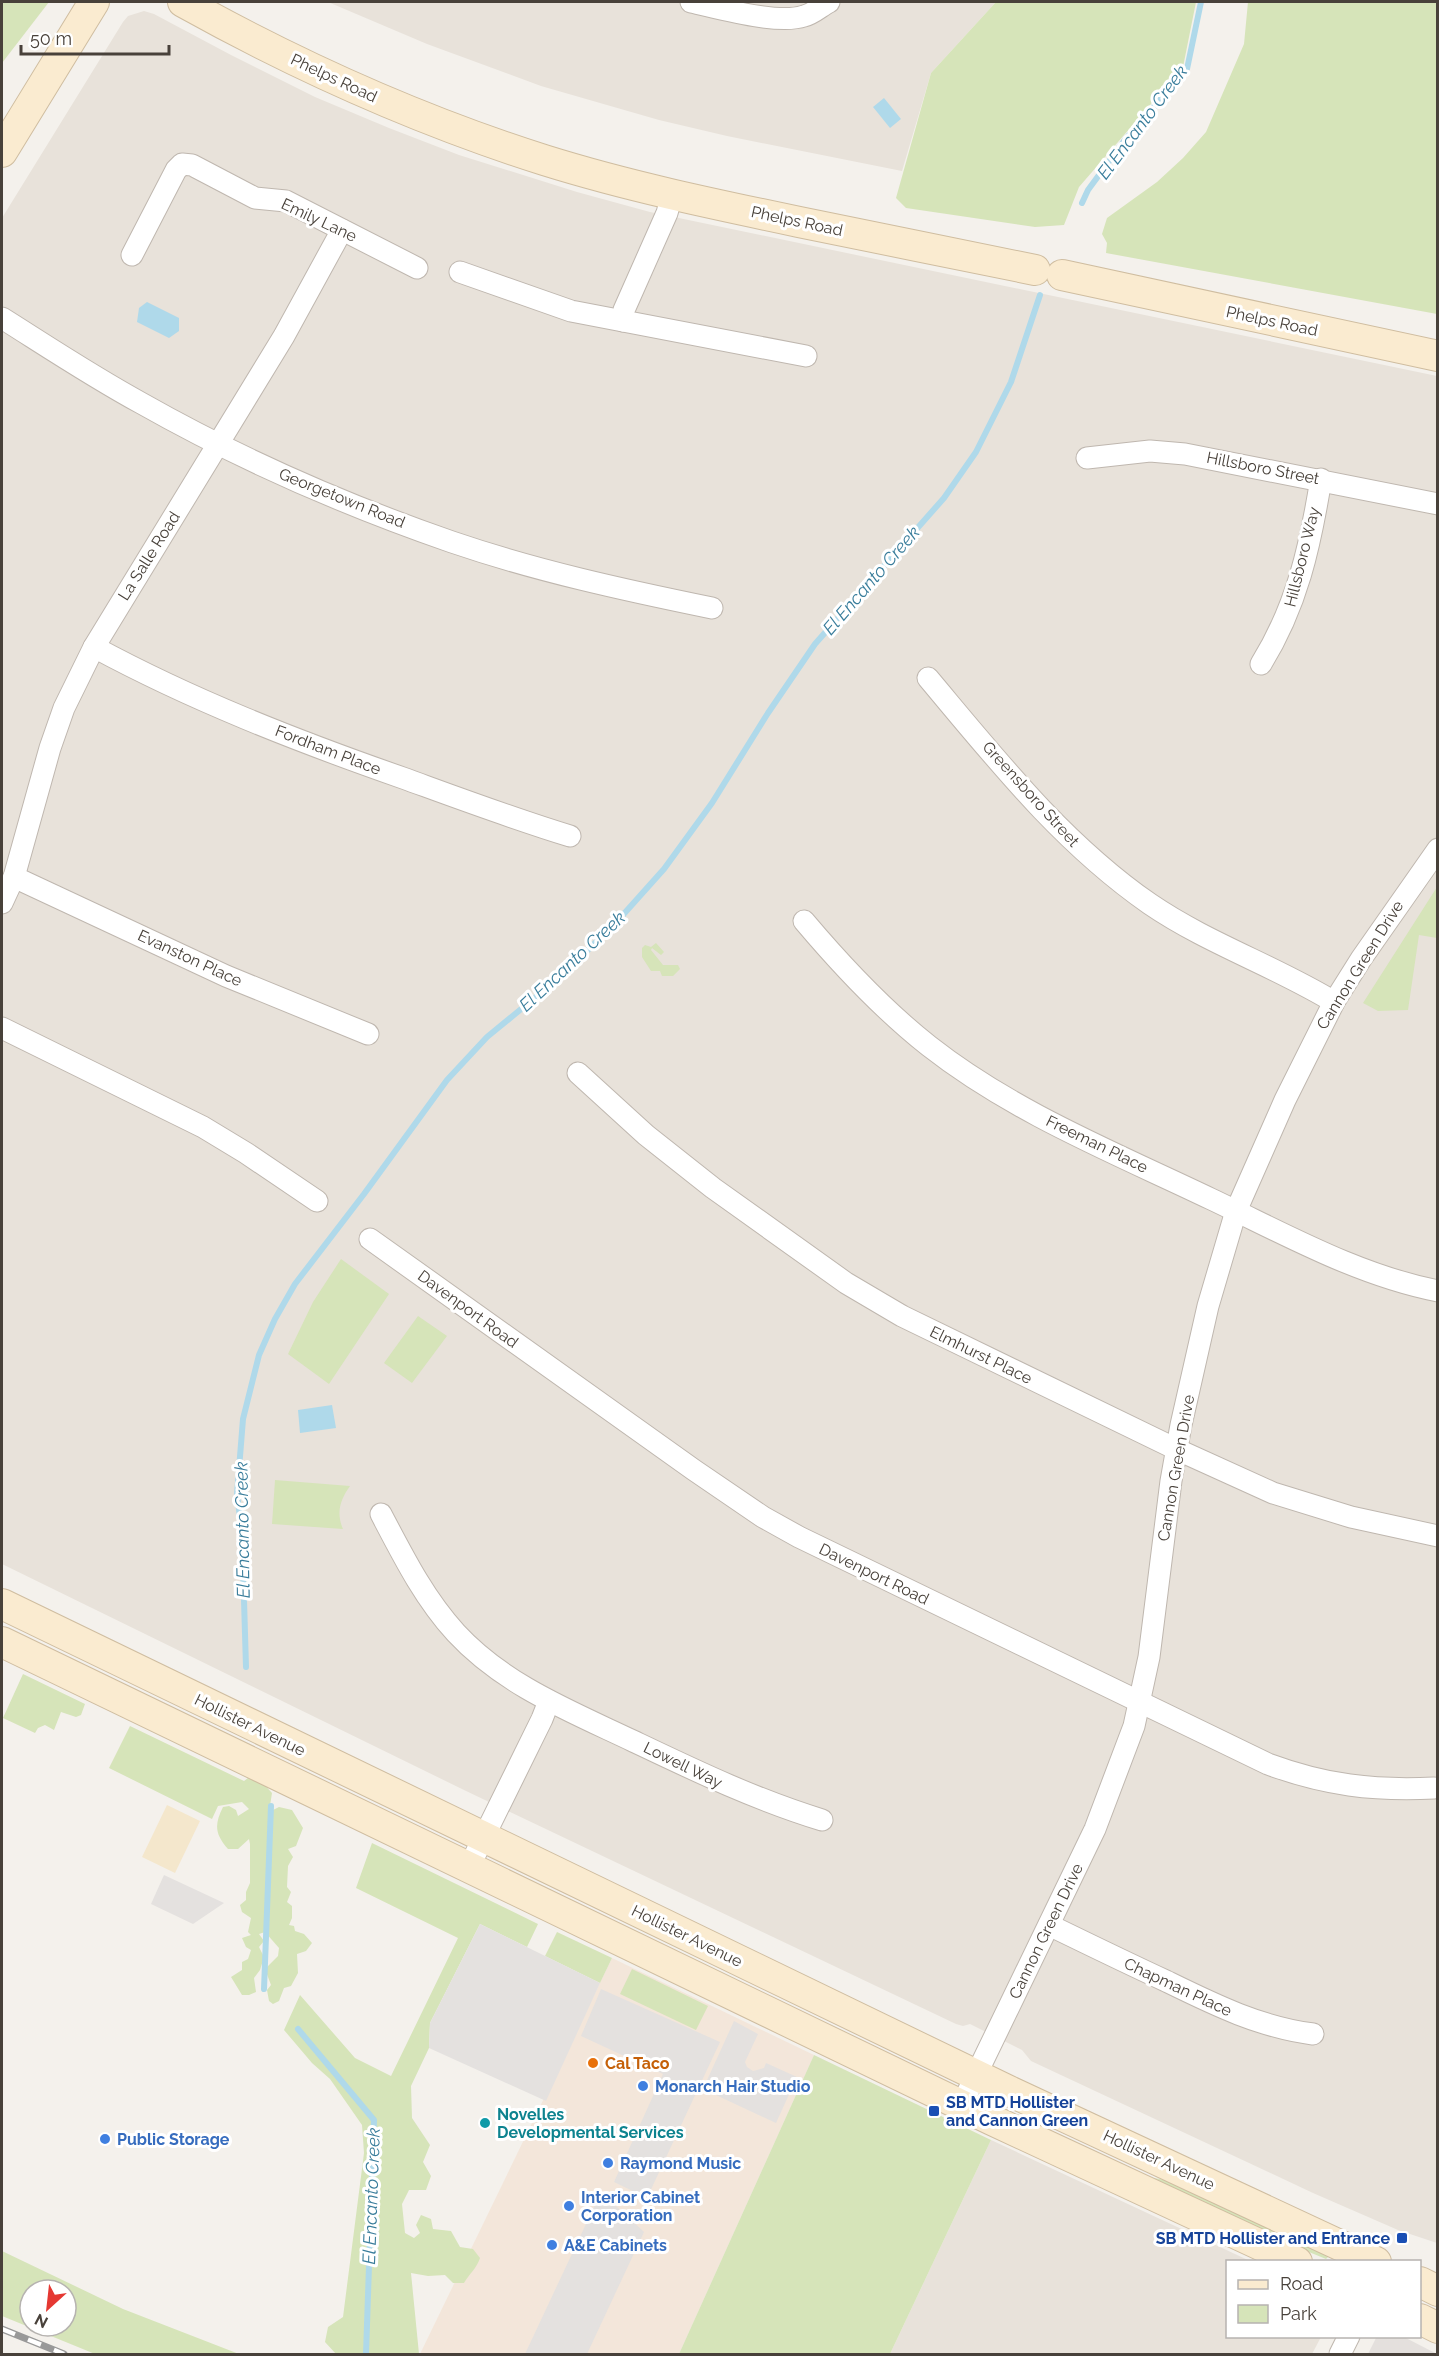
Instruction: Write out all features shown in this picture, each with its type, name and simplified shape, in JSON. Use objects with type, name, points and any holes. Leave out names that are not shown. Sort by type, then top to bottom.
[{"type":"main road","points":[[2,152],[94,2]]},
{"type":"main road","name":"Phelps Road","points":[[183,2],[256,42],[362,92],[457,130],[544,160],[672,195],[1048,272],[1437,356]]},
{"type":"main road","name":"Hollister Avenue","points":[[2,1604],[977,2075],[1372,2260]]},
{"type":"main road","name":"Hollister Avenue","points":[[2,1642],[962,2106],[1293,2260]]},
{"type":"main road","points":[[1421,2284],[1437,2291]]},
{"type":"main road","points":[[1421,2320],[1437,2328]]},
{"type":"street","points":[[692,2],[747,15],[792,19],[806,16],[829,2]]},
{"type":"street","name":"Emily Lane","points":[[132,255],[176,170],[182,164],[192,165],[255,198],[286,201],[417,268]]},
{"type":"street","points":[[623,321],[624,310],[668,213],[672,195]]},
{"type":"street","name":"La Salle Road","points":[[2,903],[14,877],[50,748],[64,708],[94,647],[300,308],[342,230]]},
{"type":"street","points":[[459,272],[571,311],[806,356]]},
{"type":"street","name":"Georgetown Road","points":[[2,318],[101,380],[218,444],[340,499],[452,542],[588,582],[712,608]]},
{"type":"street","name":"Hillsboro Street","points":[[1087,458],[1150,451],[1185,454],[1437,504]]},
{"type":"street","name":"Hillsboro Way","points":[[1261,664],[1294,599],[1321,480]]},
{"type":"street","name":"Fordham Place","points":[[94,647],[232,713],[300,741],[570,836]]},
{"type":"street","name":"Greensboro Street","points":[[928,678],[1046,815],[1068,838],[1116,879],[1150,904],[1188,927],[1311,987],[1334,1002]]},
{"type":"street","name":"Cannon Green Drive","points":[[962,2106],[1103,1810],[1134,1726],[1149,1657],[1176,1449],[1208,1305],[1236,1211],[1285,1100],[1334,1002],[1437,849]]},
{"type":"street","name":"Evanston Place","points":[[14,877],[248,986],[368,1034]]},
{"type":"street","name":"Freeman Place","points":[[804,921],[840,964],[877,1001],[929,1047],[960,1069],[1037,1115],[1350,1264],[1398,1281],[1437,1291]]},
{"type":"street","points":[[2,1029],[203,1127],[246,1153],[316,1201]]},
{"type":"street","name":"Elmhurst Place","points":[[578,1073],[655,1143],[713,1188],[846,1283],[893,1311],[1176,1449],[1273,1493],[1400,1529],[1437,1536]]},
{"type":"street","name":"Davenport Road","points":[[370,1239],[693,1470],[763,1517],[824,1549],[1244,1754],[1313,1779],[1376,1789],[1434,1788]]},
{"type":"street","name":"Lowell Way","points":[[381,1514],[412,1573],[440,1615],[493,1668],[549,1701],[734,1790],[822,1820]]},
{"type":"street","points":[[469,1867],[549,1701]]},
{"type":"street","name":"Chapman Place","points":[[1049,1925],[1218,2007],[1292,2032],[1312,2034]]},
{"type":"street","points":[[1340,2355],[1348,2338]]},
{"type":"shaded area","points":[[328,2],[996,2],[931,73],[902,171],[659,120],[541,86],[427,44]]},
{"type":"shaded area","points":[[144,11],[154,14],[315,97],[389,128],[459,155],[577,192],[650,212],[1437,376],[1437,2243],[1398,2230],[1313,2193],[1031,2061],[1022,2050],[970,2024],[963,2026],[956,2024],[464,1790],[2,1564],[2,218],[123,22],[128,16]]},
{"type":"shaded area","points":[[164,1875],[224,1903],[193,1924],[151,1904]]},
{"type":"shaded area","points":[[480,1924],[600,1983],[546,2101],[429,2048],[430,2023]]},
{"type":"shaded area","points":[[612,1958],[814,2055],[679,2354],[420,2354]]},
{"type":"shaded area","points":[[601,1989],[720,2042],[647,2198],[614,2182],[663,2074],[581,2036]]},
{"type":"shaded area","points":[[734,2021],[758,2034],[745,2062],[747,2067],[753,2071],[764,2068],[766,2063],[797,2077],[776,2123],[703,2089]]},
{"type":"shaded area","points":[[991,2140],[1248,2260],[1226,2260],[1226,2338],[1320,2338],[1312,2354],[890,2354]]},
{"type":"shaded area","points":[[601,2192],[644,2232],[587,2354],[525,2354]]},
{"type":"shaded area","points":[[1376,2338],[1406,2338],[1437,2354],[1368,2354]]},
{"type":"green space","points":[[2,2],[49,2],[2,63]]},
{"type":"green space","points":[[996,2],[1196,2],[1183,67],[1079,187],[1064,225],[1035,227],[906,208],[896,198],[931,73]]},
{"type":"green space","points":[[1248,2],[1437,2],[1437,314],[1106,253],[1107,243],[1102,234],[1107,218],[1157,182],[1206,132],[1244,44]]},
{"type":"green space","points":[[1437,887],[1437,938],[1419,935],[1408,1010],[1378,1011],[1363,1003]]},
{"type":"green space","points":[[656,943],[664,952],[661,955],[652,948],[651,950],[663,965],[678,965],[680,969],[673,976],[662,976],[660,971],[651,971],[642,957],[642,948],[645,945],[651,947]]},
{"type":"green space","points":[[341,1259],[389,1294],[329,1384],[288,1354],[313,1302]]},
{"type":"green space","points":[[418,1316],[447,1336],[412,1383],[384,1363]]},
{"type":"green space","points":[[275,1480],[350,1486],[340,1507],[343,1529],[272,1524]]},
{"type":"green space","points":[[23,1674],[85,1704],[81,1715],[76,1717],[61,1712],[54,1730],[45,1725],[38,1728],[35,1733],[3,1718]]},
{"type":"green space","points":[[130,1726],[244,1781],[248,1778],[261,1781],[272,1793],[269,1812],[279,1807],[292,1810],[303,1828],[296,1846],[288,1849],[293,1857],[288,1866],[287,1887],[291,1892],[287,1902],[292,1906],[292,1918],[289,1925],[294,1926],[295,1931],[304,1934],[312,1943],[306,1951],[297,1954],[298,1973],[291,1986],[284,1988],[279,2001],[273,2004],[269,2001],[267,1990],[271,1985],[265,1969],[278,1956],[279,1948],[265,1932],[259,1934],[264,1941],[259,1947],[264,1957],[260,1970],[254,1978],[256,1992],[242,1995],[231,1977],[242,1970],[242,1962],[248,1959],[251,1950],[246,1947],[242,1938],[251,1935],[248,1932],[251,1918],[242,1912],[240,1905],[246,1900],[246,1892],[250,1883],[250,1844],[249,1839],[238,1849],[228,1849],[220,1839],[217,1824],[223,1807],[229,1806],[236,1810],[238,1816],[249,1809],[242,1802],[218,1806],[212,1819],[109,1768]]},
{"type":"green space","points":[[372,1843],[538,1924],[527,1947],[480,1924],[430,2023],[429,2048],[411,2086],[412,2118],[430,2145],[423,2162],[431,2176],[426,2190],[409,2190],[402,2204],[405,2233],[414,2238],[420,2233],[416,2225],[421,2215],[431,2219],[433,2229],[451,2231],[460,2247],[473,2249],[480,2258],[464,2283],[453,2283],[445,2275],[428,2276],[411,2273],[419,2354],[336,2354],[325,2342],[328,2327],[343,2317],[364,2153],[362,2125],[330,2079],[312,2063],[284,2030],[300,1995],[355,2058],[391,2076],[458,1938],[356,1888]]},
{"type":"green space","points":[[557,1932],[612,1958],[600,1983],[545,1956]]},
{"type":"green space","points":[[632,1969],[708,2006],[696,2030],[620,1994]]},
{"type":"green space","points":[[814,2055],[991,2140],[890,2354],[679,2354]]},
{"type":"green space","points":[[1154,2178],[1177,2182],[1329,2256],[1326,2259],[1304,2250],[1152,2182]]},
{"type":"green space","points":[[2,2251],[58,2278],[18,2278],[18,2323],[2,2316]]},
{"type":"green space","points":[[78,2287],[123,2309],[239,2354],[95,2354],[56,2338],[78,2338]]},
{"type":"sand","points":[[167,1805],[200,1821],[175,1873],[142,1857]]},
{"type":"water","points":[[884,98],[901,119],[890,128],[873,107]]},
{"type":"water","points":[[147,302],[179,318],[179,331],[169,338],[137,322],[139,308]]},
{"type":"water","points":[[332,1405],[336,1428],[300,1433],[298,1410]]},
{"type":"waterway","name":"El Encanto Creek","points":[[1082,203],[1088,190],[1124,141],[1187,69],[1201,2]]},
{"type":"waterway","name":"El Encanto Creek","points":[[246,1667],[242,1533],[237,1494],[243,1419],[259,1355],[275,1319],[295,1284],[447,1080],[487,1037],[554,982],[613,926],[664,869],[712,803],[768,713],[815,644],[944,498],[976,452],[1011,382],[1040,295]]},
{"type":"waterway","name":"El Encanto Creek","points":[[264,1989],[271,1806]]},
{"type":"waterway","name":"El Encanto Creek","points":[[298,2029],[374,2120],[366,2354]]},
{"type":"railway","points":[[2,2329],[64,2354]]},
{"type":"place","name":"Cal Taco","points":[[593,2063]]},
{"type":"place","name":"Monarch Hair Studio","points":[[643,2086]]},
{"type":"place","name":"SB MTD Hollister and Cannon Green","points":[[934,2111]]},
{"type":"place","name":"Novelles Developmental Services","points":[[485,2123]]},
{"type":"place","name":"Public Storage","points":[[105,2139]]},
{"type":"place","name":"Raymond Music","points":[[608,2163]]},
{"type":"place","name":"Interior Cabinet Corporation","points":[[569,2206]]},
{"type":"place","name":"SB MTD Hollister and Entrance","points":[[1402,2238]]},
{"type":"place","name":"A&E Cabinets","points":[[552,2245]]}]
